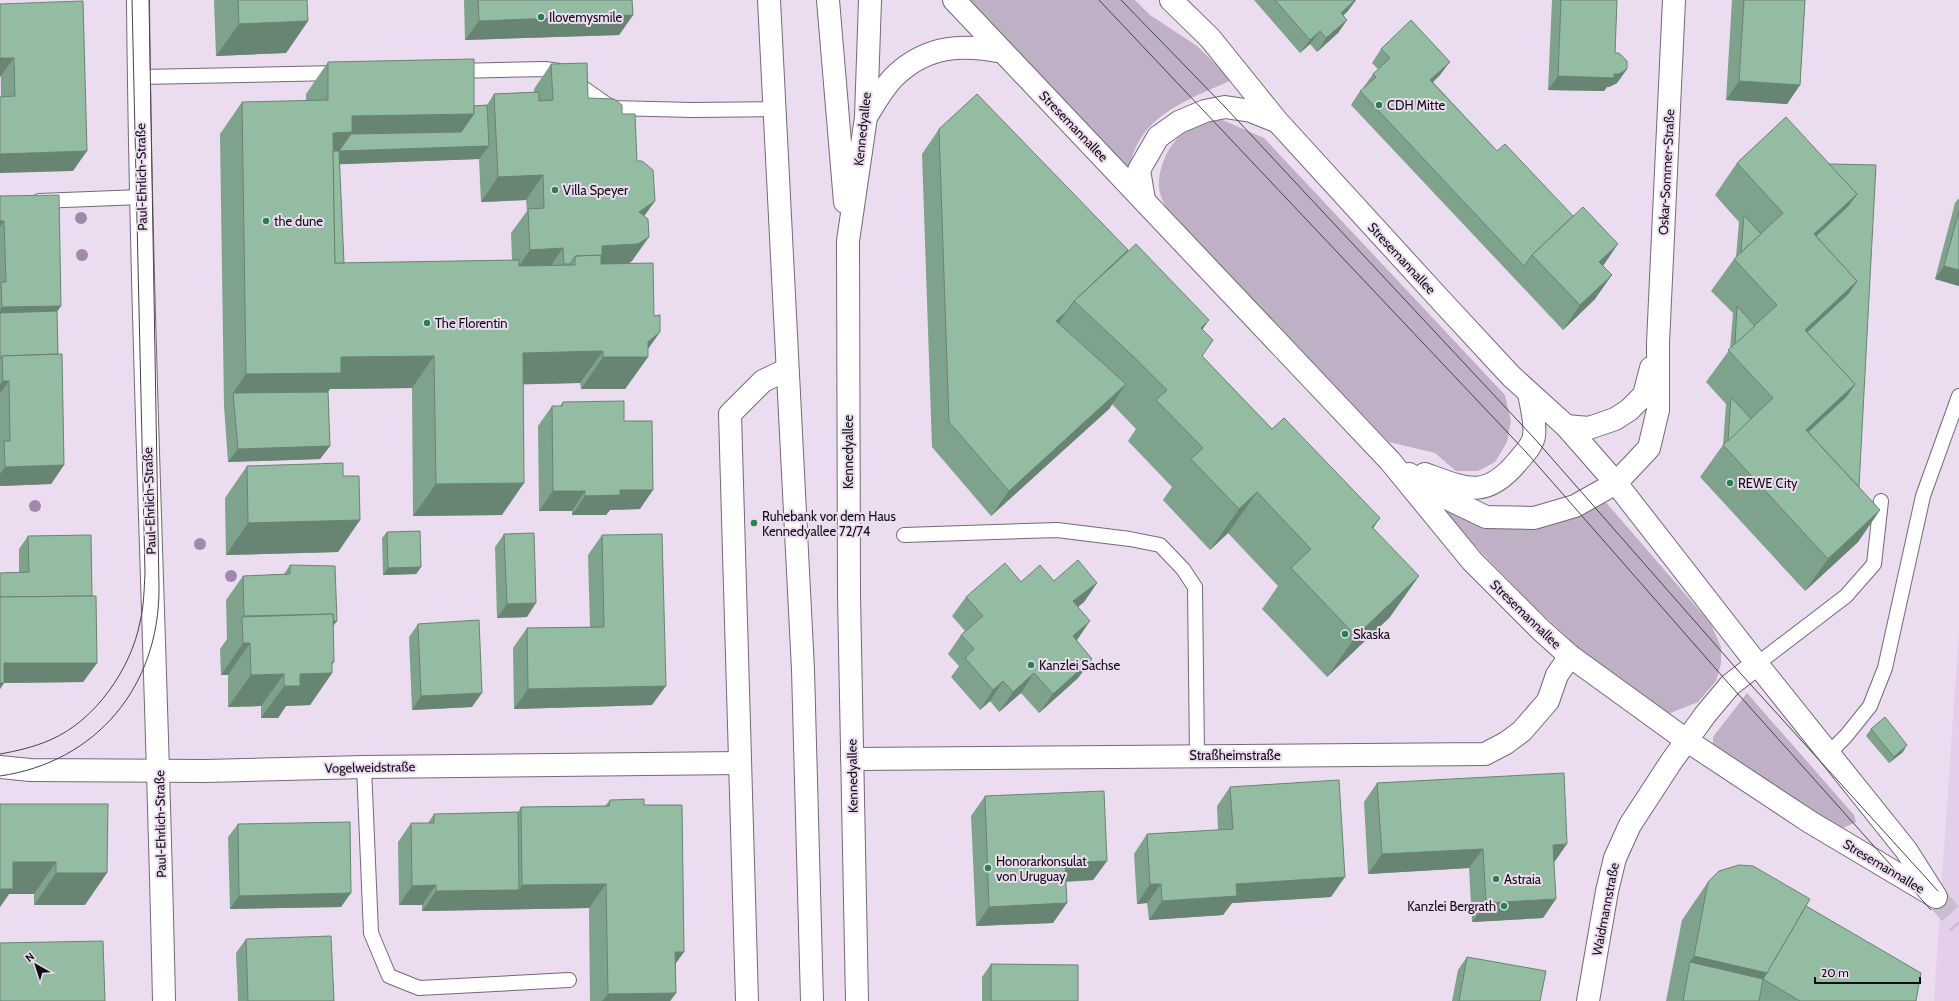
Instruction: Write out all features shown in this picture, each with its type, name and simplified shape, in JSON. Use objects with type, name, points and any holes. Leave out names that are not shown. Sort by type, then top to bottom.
[{"type":"street","name":"Paul-Ehrlich-Straße","points":[[138,0],[141,197],[151,590],[159,771],[164,1001]]},
{"type":"street","points":[[769,0],[786,370],[803,670],[812,1001]]},
{"type":"street","points":[[828,0],[848,241]]},
{"type":"street","name":"Kennedyallee","points":[[857,1001],[849,596],[848,241],[866,117],[870,0]]},
{"type":"street","name":"Stresemannallee","points":[[954,0],[1390,461],[1472,561],[1518,609],[1570,656],[1686,740],[1810,822],[1936,897],[1906,850],[1757,664],[1616,483],[1566,426],[1529,393],[1500,364],[1277,121],[1210,38],[1171,0]]},
{"type":"street","name":"Oskar-Sommer-Straße","points":[[1616,483],[1649,448],[1658,410],[1658,343],[1674,0]]},
{"type":"street","points":[[866,117],[895,76],[924,57],[945,49],[961,46],[1003,52]]},
{"type":"street","name":"Stresemannallee","points":[[1144,200],[1139,170],[1158,137],[1179,122],[1205,111],[1225,107],[1251,111],[1277,121]]},
{"type":"street","name":"Oskar-Sommer-Straße","points":[[1566,426],[1589,428],[1616,419],[1629,410],[1644,395],[1658,343]]},
{"type":"street","points":[[747,1001],[730,414],[763,381],[786,370]]},
{"type":"street","name":"Stresemannallee","points":[[1390,461],[1459,487],[1485,488],[1506,475],[1526,452],[1534,438],[1529,393]]},
{"type":"street","name":"Stresemannallee","points":[[1390,461],[1442,496],[1486,517],[1534,518],[1575,506],[1616,483]]},
{"type":"street","name":"Straßheimstraße","points":[[852,759],[1485,754],[1506,743],[1522,731],[1531,721],[1548,701],[1557,675],[1570,656]]},
{"type":"street","points":[[1686,740],[1730,685],[1757,664]]},
{"type":"street","name":"Waidmannstraße","points":[[1588,1001],[1607,891],[1615,858],[1630,825],[1686,740]]},
{"type":"street","name":"Vogelweidstraße","points":[[0,767],[30,770],[207,771],[364,767],[740,763]]},
{"type":"lane","points":[[442,71],[545,69],[559,71],[612,108],[692,110],[775,109]]},
{"type":"lane","points":[[139,77],[355,73]]},
{"type":"lane","points":[[24,202],[141,197]]},
{"type":"lane","points":[[1829,753],[1846,736],[1870,706],[1885,668],[1923,496],[1959,396]]},
{"type":"lane","points":[[1757,664],[1846,596],[1874,564],[1880,501]]},
{"type":"lane","points":[[904,535],[1058,530],[1130,539],[1160,545],[1183,569],[1195,587],[1197,756]]},
{"type":"lane","points":[[364,767],[371,933],[389,976],[419,988],[570,980]]},
{"type":"shaded area","points":[[964,0],[1135,0],[1150,15],[1197,46],[1232,80],[1181,103],[1152,124],[1141,138],[1133,154],[1129,173]]},
{"type":"shaded area","points":[[1218,118],[1264,138],[1505,395],[1511,421],[1507,442],[1495,462],[1478,471],[1456,471],[1435,453],[1389,442],[1169,213],[1159,190],[1159,177],[1169,149],[1175,141],[1189,130],[1207,121]]},
{"type":"shaded area","points":[[1604,500],[1711,624],[1721,647],[1721,664],[1716,681],[1698,702],[1668,714],[1581,650],[1534,606],[1434,504],[1460,518],[1491,528]]},
{"type":"shaded area","points":[[1959,631],[1959,1001],[1934,1001],[1944,849]]},
{"type":"shaded area","points":[[1747,693],[1854,815],[1856,822],[1843,828],[1834,827],[1713,745],[1713,737]]},
{"type":"building","points":[[238,0],[307,0],[308,21],[239,24]]},
{"type":"building","points":[[478,0],[632,0],[633,15],[479,21]]},
{"type":"building","points":[[1275,0],[1355,0],[1341,13],[1347,20],[1326,38],[1320,31],[1310,40]]},
{"type":"building","points":[[1561,0],[1617,0],[1615,53],[1619,53],[1627,61],[1627,69],[1619,74],[1614,74],[1614,78],[1558,76]]},
{"type":"building","points":[[1744,0],[1805,0],[1800,85],[1739,81]]},
{"type":"building","points":[[83,1],[87,151],[0,154],[0,97],[15,96],[14,58],[0,58],[0,4]]},
{"type":"building","points":[[1411,20],[1450,62],[1430,80],[1497,151],[1505,144],[1573,216],[1532,255],[1524,266],[1360,91],[1376,77],[1373,74],[1390,58],[1381,49]]},
{"type":"building","name":"The Florentin","points":[[474,59],[474,114],[352,116],[352,132],[333,133],[335,263],[519,260],[519,266],[575,265],[575,256],[601,255],[601,264],[653,263],[654,316],[660,315],[660,332],[648,342],[648,357],[603,357],[603,351],[523,353],[524,483],[436,484],[434,356],[341,357],[341,373],[246,374],[242,102],[328,100],[328,62]]},
{"type":"building","name":"Villa Speyer","points":[[587,63],[588,98],[614,99],[622,105],[622,114],[635,114],[637,161],[642,161],[653,170],[655,201],[639,212],[648,219],[649,237],[638,244],[602,246],[602,262],[601,255],[575,256],[570,264],[564,264],[563,248],[530,250],[528,209],[544,208],[543,175],[498,177],[494,94],[539,92],[539,101],[553,100],[551,64]]},
{"type":"building","points":[[977,94],[1128,250],[1074,301],[1067,311],[1056,321],[1126,384],[1009,491],[949,422],[939,129]]},
{"type":"building","points":[[487,105],[489,146],[339,151],[351,134],[461,132],[474,114],[474,106]]},
{"type":"building","points":[[1786,117],[1857,194],[1814,234],[1857,281],[1805,330],[1855,384],[1806,430],[1880,510],[1828,559],[1723,445],[1773,398],[1728,350],[1777,305],[1734,259],[1783,213],[1737,163]]},
{"type":"building","points":[[333,151],[339,151],[344,263],[335,263]]},
{"type":"building","points":[[1829,164],[1876,165],[1859,487],[1808,432],[1846,397],[1855,384],[1807,332],[1848,294],[1857,281],[1816,236],[1848,206],[1857,194]]},
{"type":"building","points":[[59,195],[61,306],[2,307],[1,282],[6,282],[4,221],[0,221],[0,196]]},
{"type":"building","points":[[1583,207],[1618,244],[1599,262],[1612,275],[1580,305],[1532,255]]},
{"type":"building","points":[[1959,211],[1959,270],[1944,266]]},
{"type":"building","points":[[1744,215],[1761,234],[1741,252]]},
{"type":"building","points":[[1136,244],[1209,320],[1201,328],[1213,340],[1202,356],[1272,429],[1284,418],[1380,518],[1372,527],[1419,576],[1356,636],[1291,568],[1311,549],[1257,492],[1239,509],[1191,459],[1203,448],[1156,400],[1167,390],[1074,301]]},
{"type":"building","points":[[1737,306],[1755,326],[1735,344]]},
{"type":"building","points":[[57,311],[58,354],[2,356],[0,359],[0,313]]},
{"type":"building","points":[[62,354],[64,465],[5,467],[4,441],[10,441],[9,381],[3,381],[2,356]]},
{"type":"building","points":[[328,392],[330,446],[238,449],[233,393]]},
{"type":"building","points":[[1731,397],[1751,419],[1728,441]]},
{"type":"building","points":[[624,401],[624,421],[652,421],[653,490],[620,490],[620,495],[585,496],[585,491],[553,491],[552,406],[562,406],[563,402]]},
{"type":"building","points":[[343,463],[343,476],[359,476],[360,520],[248,523],[247,466]]},
{"type":"building","points":[[420,531],[421,567],[388,568],[387,532]]},
{"type":"building","points":[[534,533],[536,603],[507,604],[504,534]]},
{"type":"building","points":[[662,534],[666,686],[528,689],[527,628],[604,627],[602,535]]},
{"type":"building","points":[[91,535],[92,596],[0,597],[0,573],[29,572],[28,536]]},
{"type":"building","points":[[1078,560],[1097,583],[1073,601],[1090,621],[1073,636],[1092,659],[1053,694],[1034,673],[1013,692],[1003,681],[993,690],[965,658],[974,649],[961,635],[983,616],[966,597],[1005,563],[1021,582],[1040,565],[1054,581]]},
{"type":"building","points":[[290,565],[335,566],[337,621],[333,621],[333,614],[244,616],[243,576],[290,574]]},
{"type":"building","points":[[96,596],[97,663],[4,663],[4,683],[0,683],[0,597]]},
{"type":"building","points":[[333,614],[334,662],[332,662],[332,673],[300,674],[300,686],[284,686],[284,674],[251,675],[250,643],[243,643],[242,617]]},
{"type":"building","points":[[479,620],[482,693],[421,696],[418,624]]},
{"type":"building","points":[[1885,717],[1907,745],[1894,757],[1871,729]]},
{"type":"building","points":[[1564,773],[1567,844],[1553,845],[1556,899],[1486,903],[1483,849],[1382,854],[1377,783]]},
{"type":"building","points":[[1339,780],[1345,877],[1236,884],[1237,896],[1162,901],[1161,884],[1150,884],[1147,834],[1233,829],[1230,787]]},
{"type":"building","points":[[1104,791],[1107,861],[1065,863],[1067,903],[989,907],[985,796]]},
{"type":"building","points":[[644,799],[644,805],[682,805],[684,952],[675,952],[676,993],[608,994],[606,884],[522,885],[521,807],[609,806],[610,800]]},
{"type":"building","points":[[0,804],[108,804],[107,873],[56,873],[56,862],[13,862],[13,889],[0,889]]},
{"type":"building","points":[[518,812],[519,890],[436,891],[436,885],[412,886],[411,823],[434,823],[434,814]]},
{"type":"building","points":[[350,822],[351,893],[239,896],[238,824]]},
{"type":"building","points":[[1739,865],[1753,866],[1810,899],[1767,973],[1694,956],[1708,882],[1719,871]]},
{"type":"building","points":[[1806,906],[1921,973],[1916,1001],[1800,1001],[1763,979]]},
{"type":"building","points":[[331,936],[334,1001],[248,1001],[246,939]]},
{"type":"building","points":[[103,941],[105,1001],[0,1001],[0,943]]},
{"type":"building","points":[[1467,957],[1546,971],[1540,1001],[1459,1001]]},
{"type":"building","points":[[1690,962],[1763,979],[1759,1001],[1683,1001]]},
{"type":"building","points":[[991,964],[1078,965],[1078,1001],[991,1001]]},
{"type":"tunnel","points":[[1936,897],[1959,924]]},
{"type":"tram line","points":[[0,754],[38,745],[50,740],[82,720],[96,707],[108,692],[128,658],[135,640],[141,616],[144,598],[145,573],[132,0]]},
{"type":"tram line","points":[[0,776],[35,768],[66,755],[93,736],[116,714],[134,687],[148,657],[156,624],[159,589],[149,0]]},
{"type":"tram line","points":[[1099,0],[1526,452],[1730,685],[1931,910]]},
{"type":"tram line","points":[[1121,0],[1225,107],[1534,438],[1742,675],[1938,891]]},
{"type":"place","name":"Ilovemysmile","points":[[541,17]]},
{"type":"place","name":"CDH Mitte","points":[[1379,105]]},
{"type":"place","name":"Villa Speyer","points":[[555,190]]},
{"type":"place","name":"the dune","points":[[266,221]]},
{"type":"place","name":"The Florentin","points":[[427,323]]},
{"type":"place","name":"REWE City","points":[[1730,483]]},
{"type":"place","name":"Ruhebank vor dem Haus Kennedyallee 72/74","points":[[754,523]]},
{"type":"place","name":"Skaska","points":[[1345,634]]},
{"type":"place","name":"Kanzlei Sachse","points":[[1031,665]]},
{"type":"place","name":"Honorarkonsulat von Uruguay","points":[[988,868]]},
{"type":"place","name":"Astraia","points":[[1496,879]]},
{"type":"place","name":"Kanzlei Bergrath","points":[[1504,906]]}]
